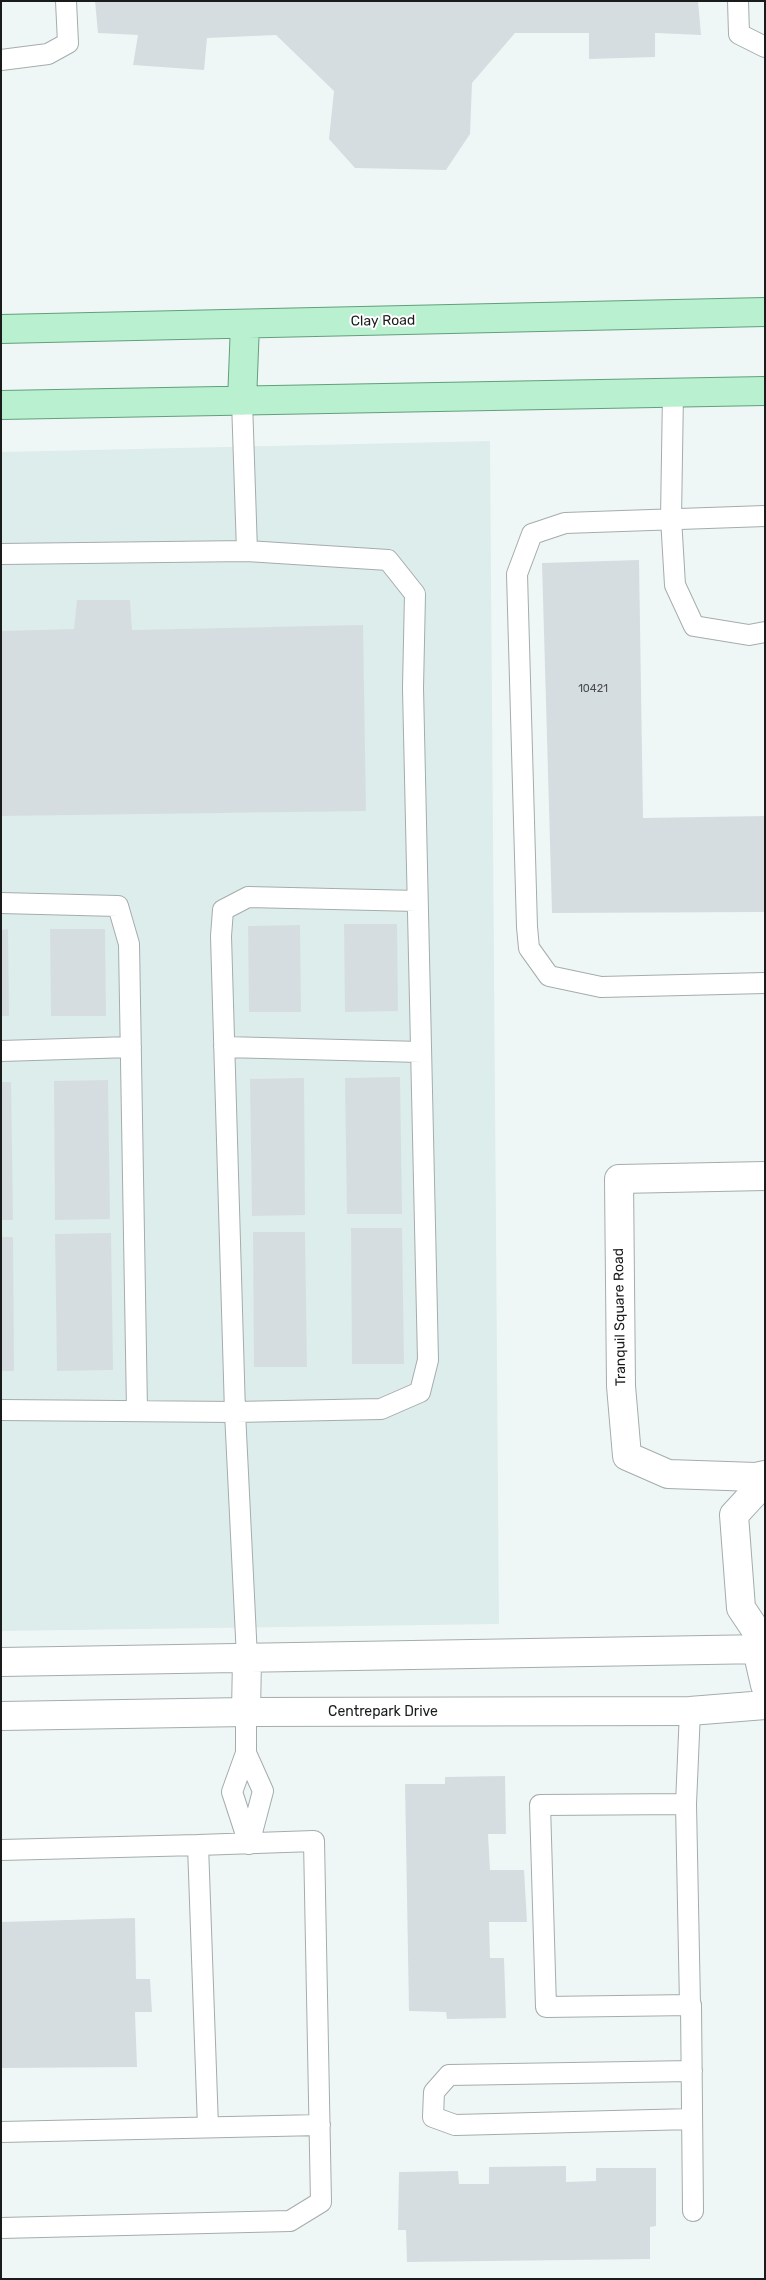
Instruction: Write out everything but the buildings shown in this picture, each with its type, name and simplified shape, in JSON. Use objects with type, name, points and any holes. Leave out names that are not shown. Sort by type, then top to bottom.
[{"type":"main road","name":"Clay Road","points":[[1,329],[765,312]]},
{"type":"main road","points":[[242,401],[246,324]]},
{"type":"main road","points":[[1,405],[765,391]]},
{"type":"street","name":"Tranquil Square Road","points":[[761,1485],[668,1474],[627,1456],[621,1386],[619,1179],[765,1176]]},
{"type":"street","points":[[761,1485],[734,1515],[742,1608],[761,1640],[765,1685]]},
{"type":"street","points":[[1,1662],[247,1658],[761,1640]]},
{"type":"street","points":[[246,1712],[247,1658]]},
{"type":"street","name":"Centrepark Drive","points":[[1,1716],[246,1712],[690,1711],[765,1705]]},
{"type":"lane","points":[[1,60],[48,54],[68,43],[66,1]]},
{"type":"lane","points":[[738,1],[739,34],[765,47]]},
{"type":"lane","points":[[673,393],[671,518],[675,585],[694,626],[749,635],[765,632]]},
{"type":"lane","points":[[242,401],[247,551]]},
{"type":"lane","points":[[765,516],[565,523],[532,534],[517,574],[529,948],[549,976],[601,987],[765,983]]},
{"type":"lane","points":[[1,554],[247,551],[388,560],[415,594],[413,688],[428,1360],[420,1392],[381,1409],[235,1412],[1,1410]]},
{"type":"lane","points":[[247,1658],[235,1412],[221,936],[223,910],[248,897],[417,900]]},
{"type":"lane","points":[[1,903],[118,906],[129,944],[137,1410]]},
{"type":"lane","points":[[1,1051],[131,1047]]},
{"type":"lane","points":[[224,1047],[421,1052]]},
{"type":"lane","points":[[690,1711],[686,1804],[690,2005],[692,2005],[693,2211]]},
{"type":"lane","points":[[246,1712],[246,1753],[232,1792],[250,1844]]},
{"type":"lane","points":[[246,1753],[263,1791],[250,1844]]},
{"type":"lane","points":[[686,1804],[540,1805],[546,2007],[690,2005]]},
{"type":"lane","points":[[1,1850],[314,1841],[321,2202],[290,2221],[1,2228]]},
{"type":"lane","points":[[198,1845],[208,2127]]},
{"type":"lane","points":[[692,2071],[449,2075],[434,2092],[433,2117],[455,2125],[692,2119]]},
{"type":"lane","points":[[1,2132],[320,2125]]},
{"type":"shaded area","points":[[490,441],[499,1624],[1,1631],[1,452]]}]
